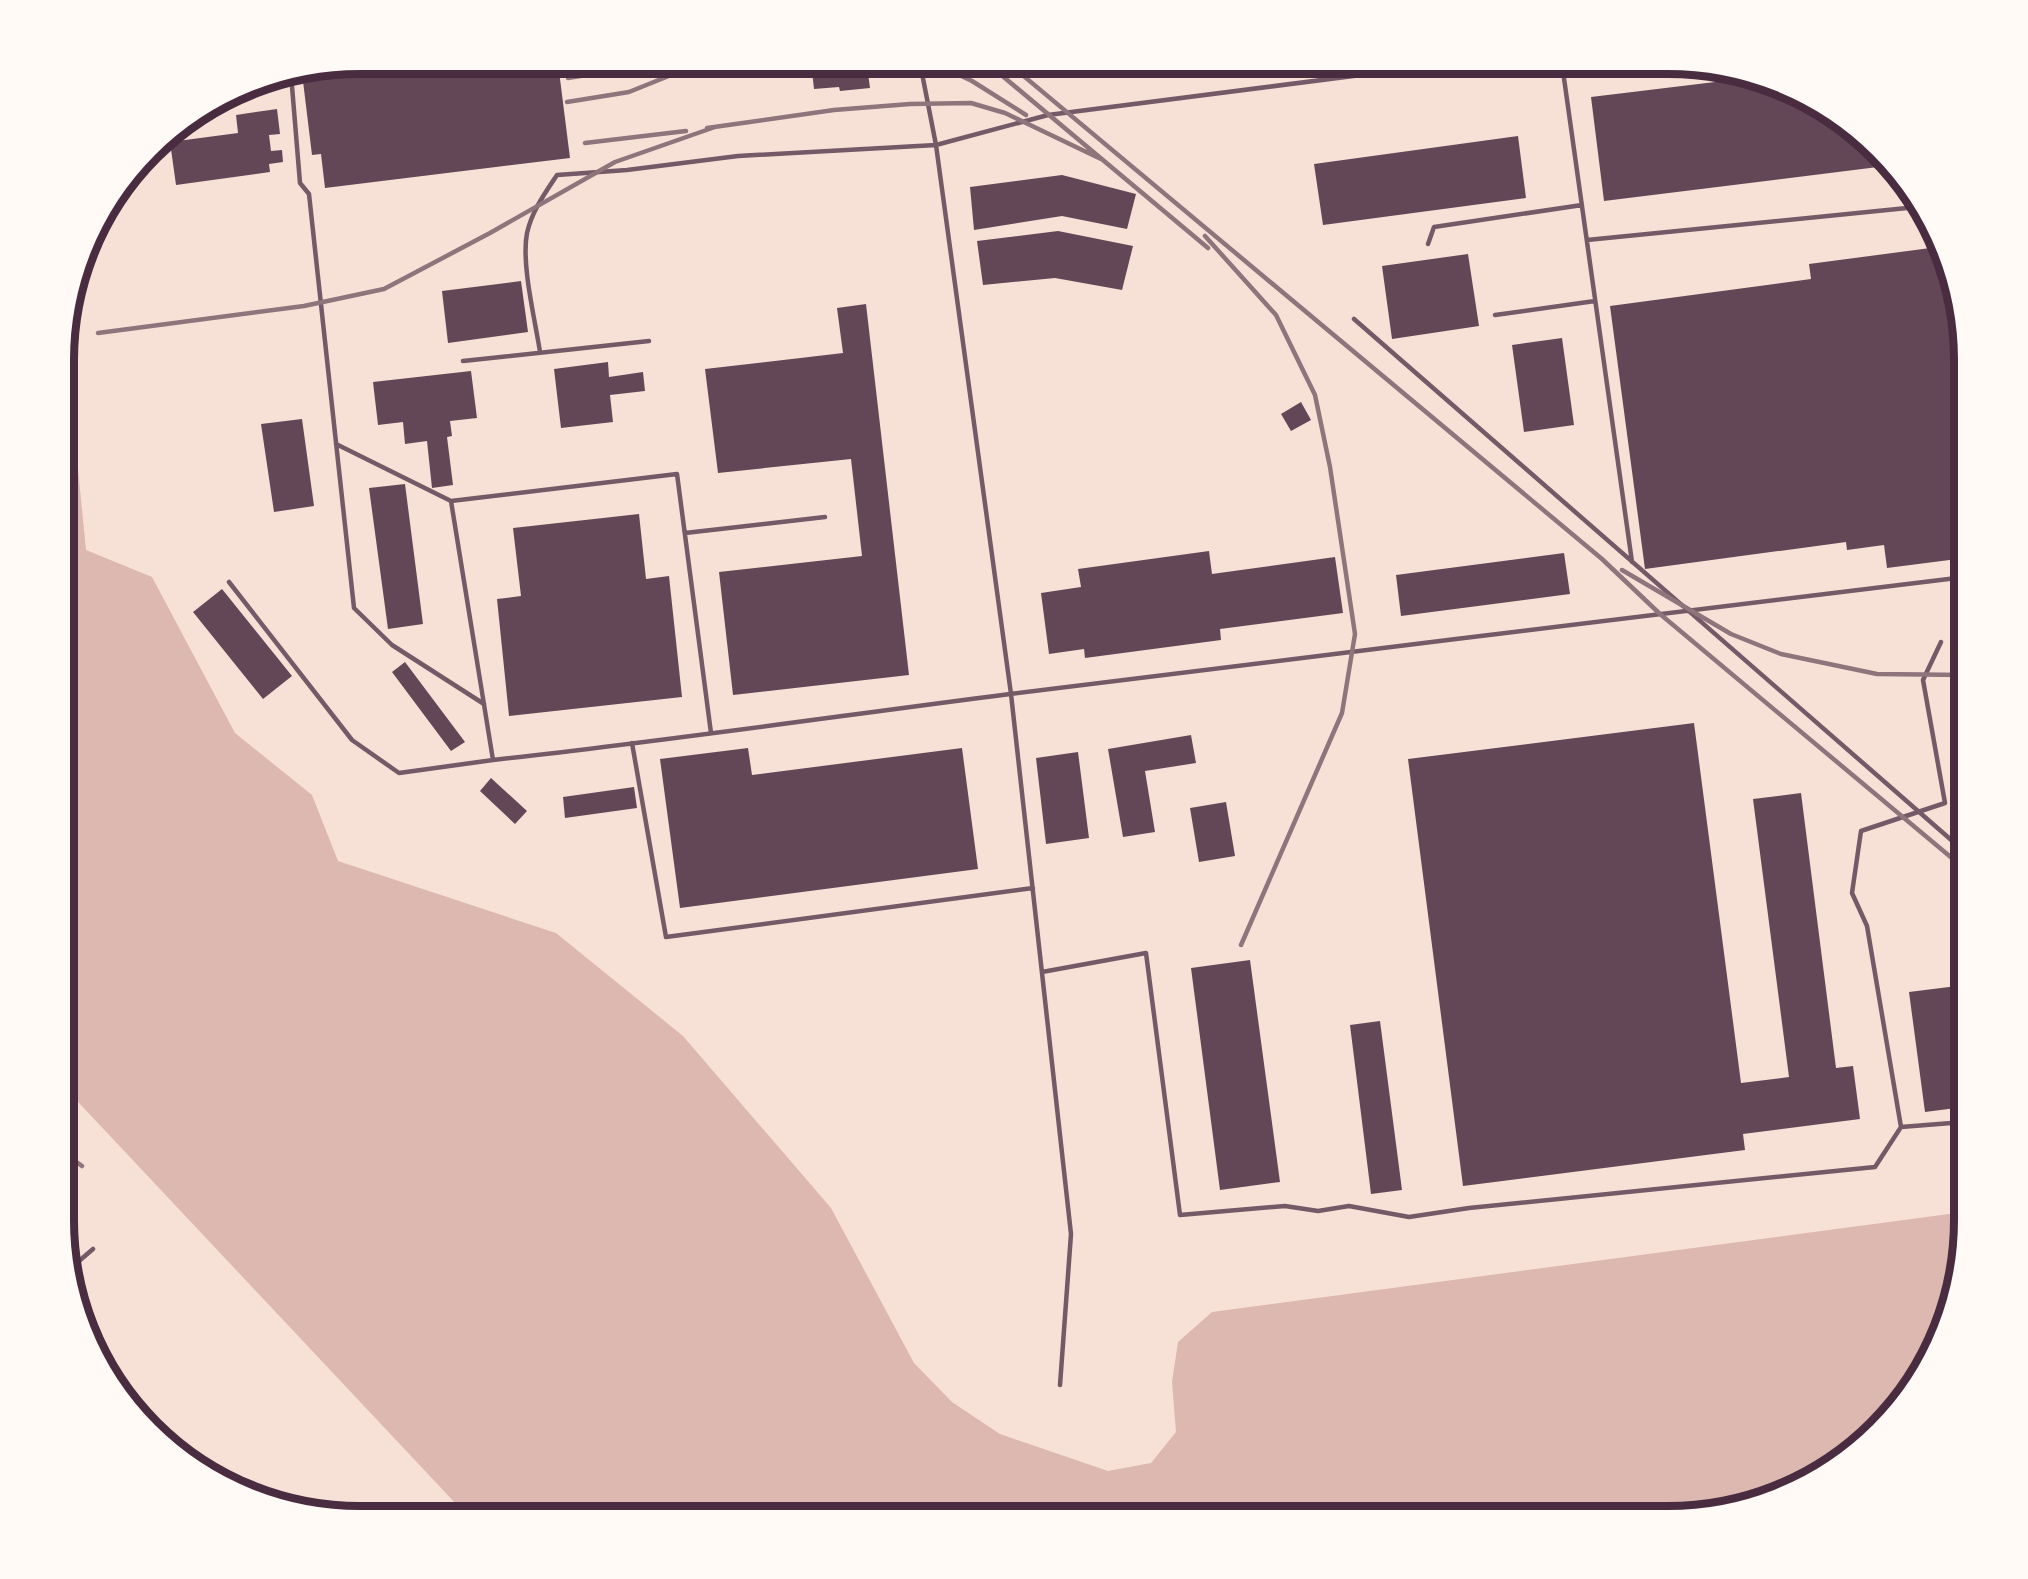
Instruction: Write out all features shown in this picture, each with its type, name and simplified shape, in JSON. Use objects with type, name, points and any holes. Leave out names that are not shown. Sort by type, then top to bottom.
[{"type":"lane","points":[[922,74],[936,144],[1011,694],[1071,1234],[1060,1385]]},
{"type":"lane","points":[[540,352],[525,257],[528,232],[540,200],[557,175],[627,170],[738,156],[936,144],[1048,115],[1363,74]]},
{"type":"lane","points":[[1563,74],[1632,562]]},
{"type":"lane","points":[[292,82],[300,183],[309,194],[354,608],[392,645],[484,705]]},
{"type":"lane","points":[[1428,244],[1434,227],[1582,205]]},
{"type":"lane","points":[[1587,240],[1910,208]]},
{"type":"lane","points":[[1495,315],[1595,301]]},
{"type":"lane","points":[[1354,319],[1954,842]]},
{"type":"lane","points":[[463,361],[649,341]]},
{"type":"lane","points":[[336,444],[450,501],[677,474],[711,733]]},
{"type":"lane","points":[[450,501],[493,760]]},
{"type":"lane","points":[[685,533],[825,517]]},
{"type":"lane","points":[[229,582],[352,740],[399,773],[1011,694],[1954,578]]},
{"type":"lane","points":[[1042,972],[1146,953],[1180,1215],[1285,1206],[1318,1211],[1349,1206],[1409,1217],[1469,1208],[1875,1167],[1901,1127],[1867,926],[1852,893],[1861,831],[1945,803],[1923,680],[1941,642]]},
{"type":"lane","points":[[632,743],[666,938],[1033,888]]},
{"type":"lane","points":[[1901,1127],[1954,1123]]},
{"type":"lane","points":[[77,1263],[93,1249]]},
{"type":"shaded area","points":[[74,428],[86,550],[152,577],[235,733],[312,795],[338,861],[556,933],[683,1036],[831,1208],[914,1363],[952,1402],[1000,1434],[1108,1471],[1151,1463],[1176,1432],[1172,1382],[1178,1342],[1212,1312],[1954,1213],[1954,1238],[1949,1275],[1933,1329],[1906,1378],[1883,1408],[1857,1434],[1811,1467],[1778,1484],[1724,1500],[1668,1506],[458,1506],[74,1098]]},
{"type":"building","points":[[341,74],[559,74],[570,158],[325,188],[321,154],[312,155],[303,79]]},
{"type":"building","points":[[812,74],[868,74],[870,88],[840,91],[839,87],[814,89]]},
{"type":"building","points":[[1730,80],[1742,83],[1778,95],[1811,112],[1857,145],[1879,167],[1604,201],[1591,97]]},
{"type":"building","points":[[277,109],[280,134],[269,135],[271,151],[282,150],[283,162],[269,164],[270,172],[176,185],[170,145],[176,141],[238,133],[236,115]]},
{"type":"building","points":[[1518,136],[1526,198],[1323,225],[1314,164]]},
{"type":"building","points":[[1062,175],[1136,194],[1127,229],[1062,216],[974,230],[970,187]]},
{"type":"building","points":[[1058,231],[1133,246],[1122,290],[1055,278],[983,285],[977,241]]},
{"type":"building","points":[[1932,248],[1942,277],[1954,367],[1954,559],[1887,568],[1884,545],[1847,550],[1846,542],[1645,569],[1610,306],[1811,279],[1809,264]]},
{"type":"building","points":[[1468,254],[1479,326],[1392,339],[1382,266]]},
{"type":"building","points":[[521,281],[528,332],[448,343],[442,291]]},
{"type":"building","points":[[866,304],[909,675],[733,695],[719,572],[862,556],[851,459],[718,473],[705,369],[843,353],[837,308]]},
{"type":"building","points":[[1562,338],[1574,425],[1524,432],[1512,345]]},
{"type":"building","points":[[608,362],[609,377],[643,372],[645,391],[610,395],[613,422],[561,428],[554,369]]},
{"type":"building","points":[[471,371],[477,418],[450,421],[452,436],[447,437],[453,485],[432,488],[427,441],[405,444],[403,422],[378,425],[373,382]]},
{"type":"building","points":[[1301,402],[1311,420],[1291,431],[1281,414]]},
{"type":"building","points":[[302,419],[314,506],[274,512],[261,424]]},
{"type":"building","points":[[405,484],[423,624],[388,629],[369,488]]},
{"type":"building","points":[[639,514],[646,579],[669,576],[682,697],[509,716],[497,599],[521,596],[513,528]]},
{"type":"building","points":[[1209,551],[1212,574],[1335,557],[1343,613],[1220,629],[1221,640],[1085,658],[1084,649],[1049,654],[1041,593],[1081,587],[1078,569]]},
{"type":"building","points":[[1564,553],[1570,594],[1401,616],[1396,575]]},
{"type":"building","points":[[222,589],[292,676],[263,699],[193,612]]},
{"type":"building","points":[[405,662],[465,742],[451,751],[392,672]]},
{"type":"building","points":[[1694,723],[1741,1083],[1789,1077],[1753,799],[1801,793],[1836,1068],[1853,1066],[1860,1119],[1743,1134],[1745,1150],[1463,1186],[1408,759]]},
{"type":"building","points":[[1191,735],[1196,763],[1145,771],[1155,832],[1123,837],[1108,749]]},
{"type":"building","points":[[748,748],[752,775],[962,748],[978,869],[680,908],[660,759]]},
{"type":"building","points":[[1078,752],[1089,838],[1046,844],[1036,758]]},
{"type":"building","points":[[491,778],[527,811],[515,824],[480,791]]},
{"type":"building","points":[[634,787],[637,808],[565,818],[563,797]]},
{"type":"building","points":[[1226,802],[1235,856],[1199,862],[1190,808]]},
{"type":"building","points":[[1250,960],[1280,1182],[1220,1190],[1191,968]]},
{"type":"building","points":[[1954,986],[1954,1108],[1925,1112],[1909,992]]},
{"type":"building","points":[[1380,1021],[1402,1190],[1371,1194],[1350,1025]]},
{"type":"railway","points":[[568,78],[593,74]]},
{"type":"railway","points":[[567,102],[629,92],[674,74]]},
{"type":"railway","points":[[957,74],[1026,115]]},
{"type":"railway","points":[[1000,74],[1208,248]]},
{"type":"railway","points":[[1021,74],[1602,559],[1660,614],[1954,860]]},
{"type":"railway","points":[[707,128],[834,110],[910,104],[971,103],[1005,113],[1101,159]]},
{"type":"railway","points":[[98,333],[304,306],[384,289],[490,233],[615,162],[715,127]]},
{"type":"railway","points":[[585,143],[686,131]]},
{"type":"railway","points":[[1205,236],[1276,315],[1315,395],[1330,467],[1355,634],[1342,713],[1241,945]]},
{"type":"railway","points":[[1622,570],[1731,634],[1781,654],[1877,674],[1954,675]]},
{"type":"railway","points":[[74,1160],[82,1166]]}]
